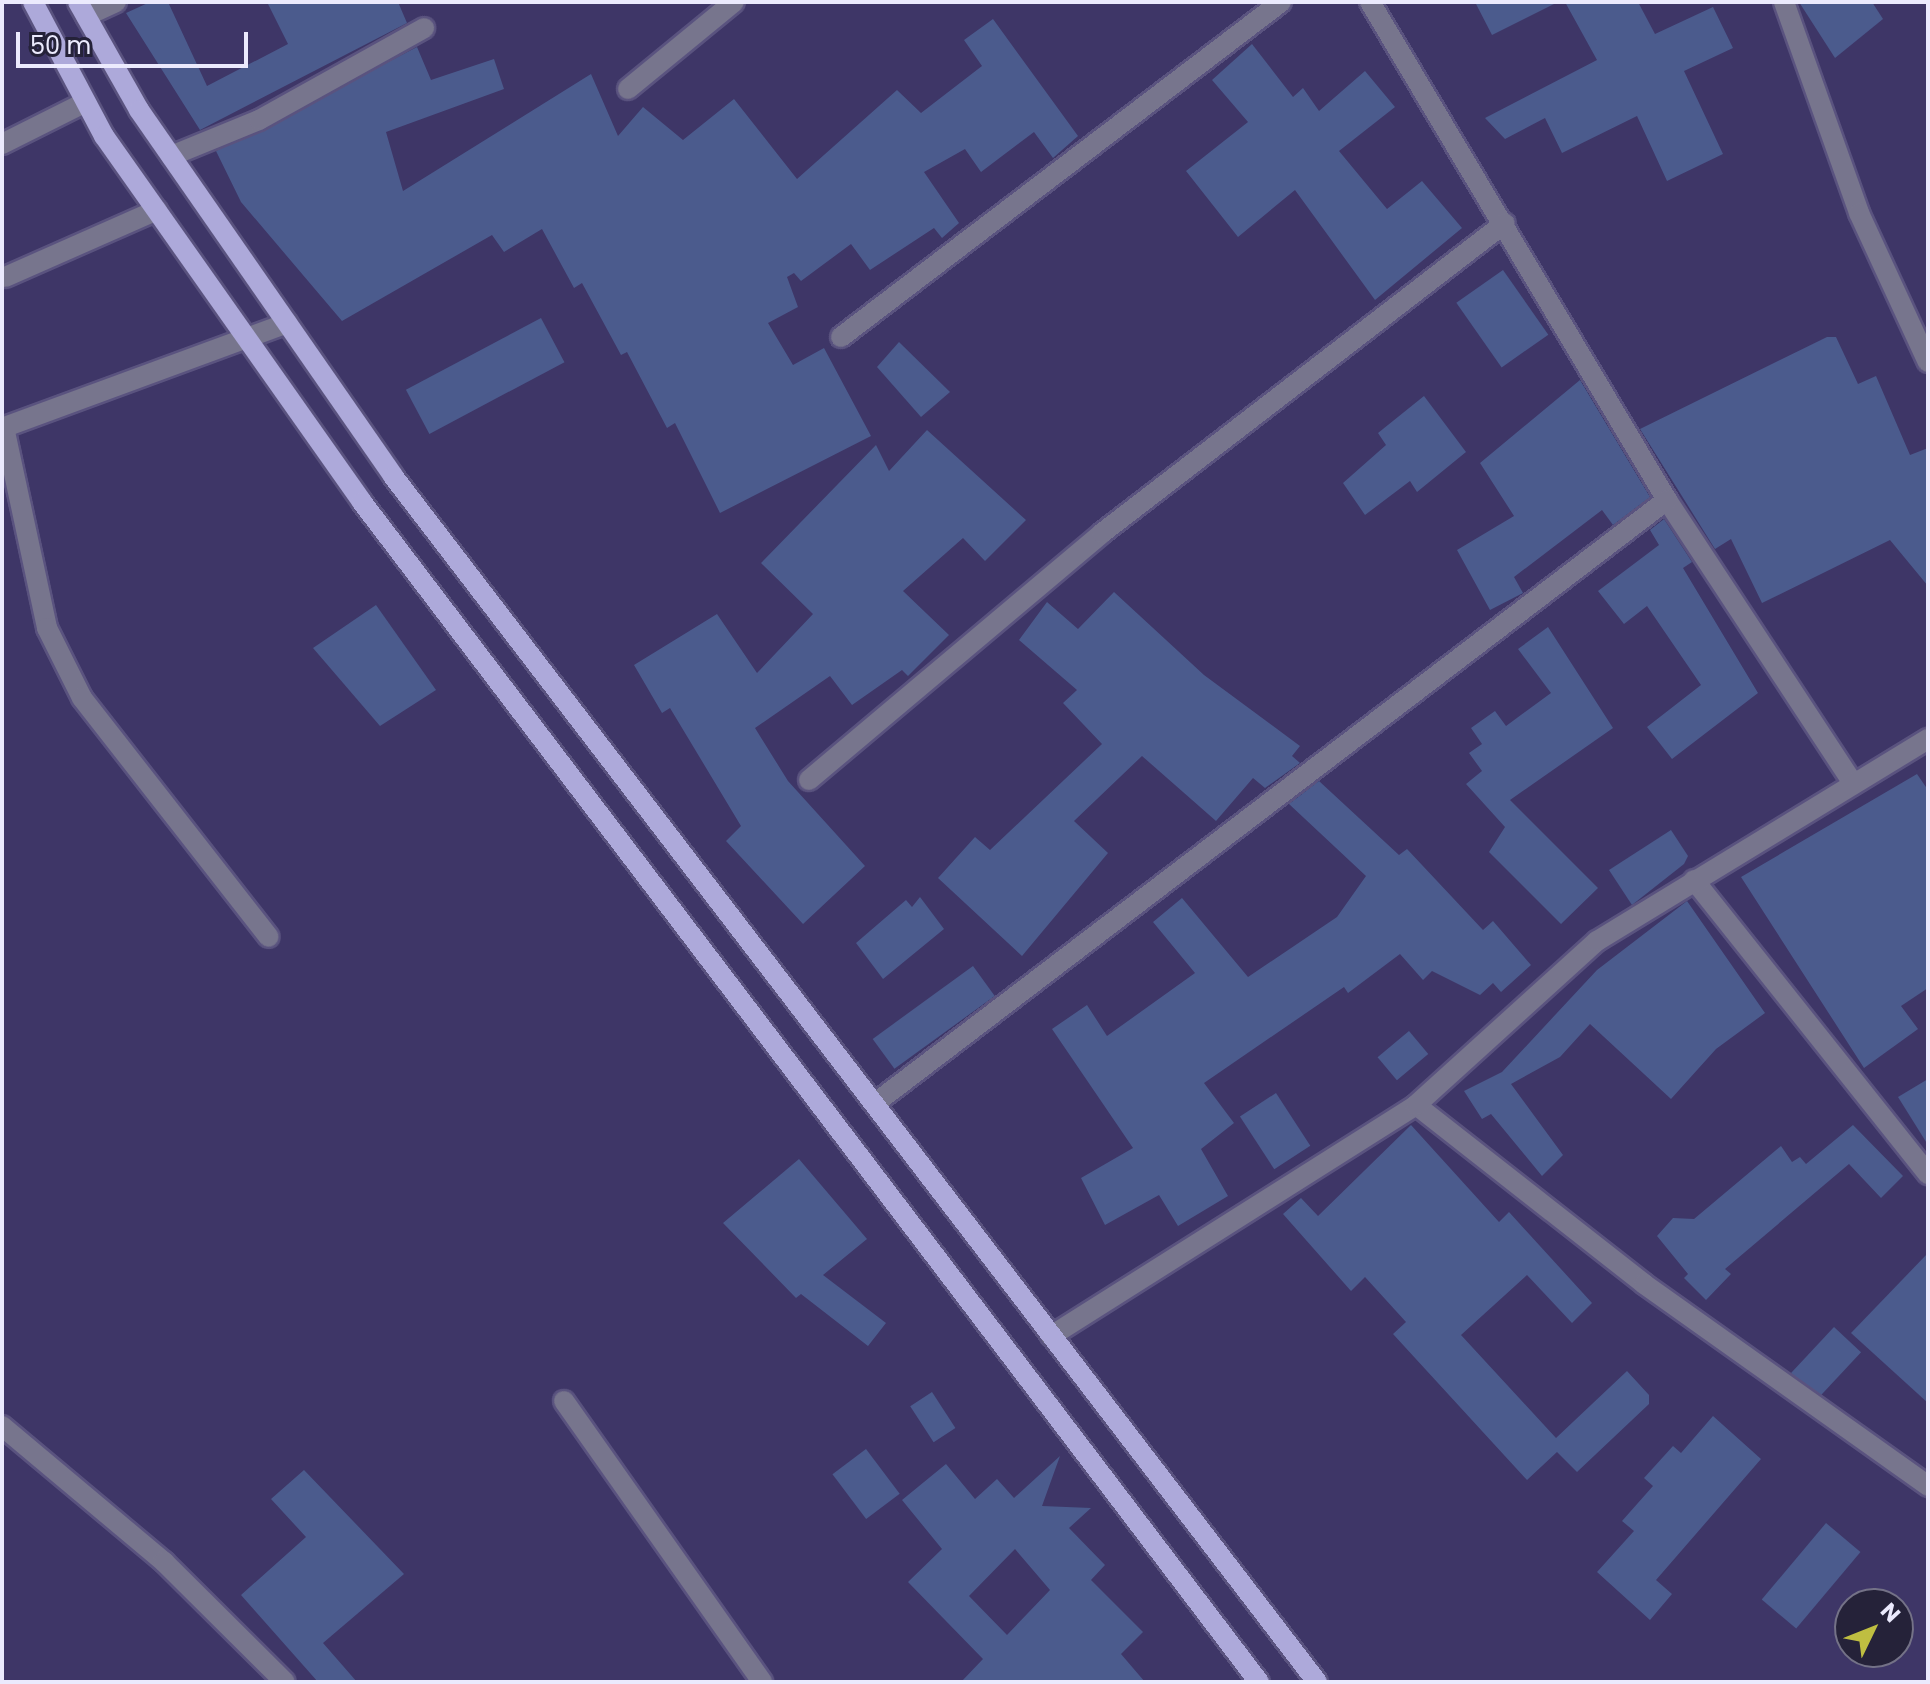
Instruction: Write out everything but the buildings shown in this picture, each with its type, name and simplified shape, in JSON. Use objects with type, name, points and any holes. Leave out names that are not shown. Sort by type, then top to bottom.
[{"type":"main road","points":[[33,2],[84,103],[248,342],[1259,1682]]},
{"type":"main road","points":[[82,9],[171,156],[393,476],[878,1101],[1051,1336],[1317,1682]]},
{"type":"street","points":[[82,9],[116,2]]},
{"type":"street","points":[[628,89],[734,2]]},
{"type":"street","points":[[841,337],[1281,2]]},
{"type":"street","points":[[1370,2],[1505,223],[1667,500],[1852,782]]},
{"type":"street","points":[[1784,2],[1859,213],[1928,362]]},
{"type":"street","points":[[171,156],[259,120],[424,28]]},
{"type":"street","points":[[2,144],[84,103]]},
{"type":"street","points":[[5,277],[157,210]]},
{"type":"street","points":[[809,780],[1102,533],[1505,223]]},
{"type":"street","points":[[269,937],[82,698],[47,628],[3,427],[248,342],[287,323]]},
{"type":"street","points":[[878,1101],[1667,500]]},
{"type":"street","points":[[1051,1336],[1416,1105],[1597,941],[1852,782],[1928,739]]},
{"type":"street","points":[[1694,880],[1928,1174]]},
{"type":"street","points":[[1416,1105],[1644,1284],[1928,1486]]},
{"type":"street","points":[[564,1401],[762,1682]]},
{"type":"street","points":[[2,1426],[164,1562],[285,1682]]}]
